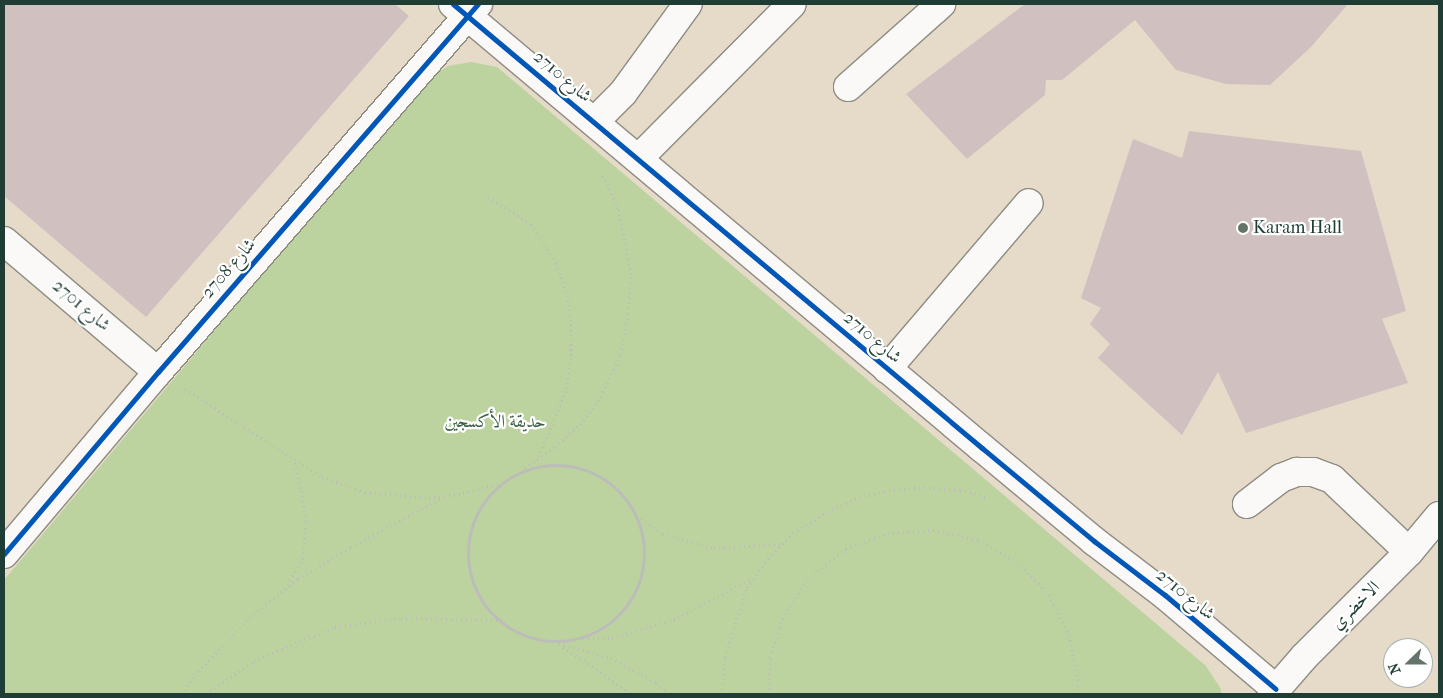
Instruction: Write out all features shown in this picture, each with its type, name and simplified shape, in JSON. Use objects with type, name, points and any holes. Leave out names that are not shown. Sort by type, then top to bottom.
[{"type":"street","points":[[594,122],[623,93],[688,4]]},
{"type":"street","points":[[638,159],[792,4]]},
{"type":"street","points":[[848,87],[941,4]]},
{"type":"street","name":"شارع 2710","points":[[466,8],[594,122],[1094,541],[1165,595],[1274,692]]},
{"type":"street","name":"شارع 2708","points":[[4,554],[466,8]]},
{"type":"street","points":[[887,369],[913,341],[1029,203]]},
{"type":"street","name":"شارع 2701","points":[[4,241],[158,372]]},
{"type":"street","points":[[1247,504],[1281,478],[1297,472],[1313,472],[1332,479],[1409,552]]},
{"type":"street","name":"الاخضري","points":[[1274,692],[1304,657],[1409,552],[1439,516]]},
{"type":"path","points":[[599,164],[618,208],[631,274],[628,313],[621,354],[598,401],[580,424],[555,447],[500,484],[481,504],[470,530],[468,558],[474,585],[488,609],[508,628],[531,638],[556,642],[611,658],[657,683],[670,694]]},
{"type":"path","points":[[488,197],[531,224],[556,263],[567,295],[571,324],[571,350],[566,392],[537,460]]},
{"type":"path","points":[[158,372],[322,477],[365,492],[429,498],[500,484]]},
{"type":"path","points":[[286,588],[302,558],[306,521],[301,488],[293,459]]},
{"type":"path","points":[[523,470],[550,464],[578,466],[603,477],[622,494],[636,515],[644,539],[644,564],[637,589],[624,611],[604,628],[582,638]]},
{"type":"path","points":[[722,694],[725,657],[747,586],[768,558],[793,533],[823,514],[855,499],[889,490],[924,487],[951,489],[994,498]]},
{"type":"path","points":[[181,694],[195,675],[250,617],[286,588],[351,546],[445,496]]},
{"type":"path","points":[[636,515],[663,534],[714,548],[782,544]]},
{"type":"path","points":[[769,694],[770,658],[784,614],[810,577],[846,549],[888,533],[934,530],[978,540],[994,548],[1017,562],[1049,595],[1070,635],[1078,680],[1077,694]]},
{"type":"path","points":[[556,642],[582,638],[612,638],[678,618],[754,577]]},
{"type":"path","points":[[206,694],[254,661],[335,627],[401,618],[500,620]]},
{"type":"path","points":[[556,642],[632,694]]},
{"type":"green space","name":"حديقة الأكسجين","points":[[471,62],[497,67],[1205,665],[1221,689],[1221,694],[4,694],[4,580],[426,80],[448,66]]},
{"type":"building","points":[[4,4],[395,4],[409,16],[146,317],[4,196]]},
{"type":"building","points":[[1025,4],[1348,4],[1311,47],[1270,85],[1226,84],[1176,70],[1135,20],[1062,80],[1046,80],[1045,95],[967,159],[906,94]]},
{"type":"building","name":"Karam Hall","points":[[1189,131],[1361,151],[1406,311],[1382,319],[1408,383],[1246,433],[1218,372],[1182,435],[1098,358],[1110,344],[1090,324],[1101,308],[1081,298],[1133,139],[1182,158]]},
{"type":"cycle path","points":[[453,4],[982,448],[1094,541],[1165,595],[1276,689]]},
{"type":"cycle path","points":[[4,554],[158,372],[478,4]]},
{"type":"place","name":"Karam Hall","points":[[1243,228]]}]
